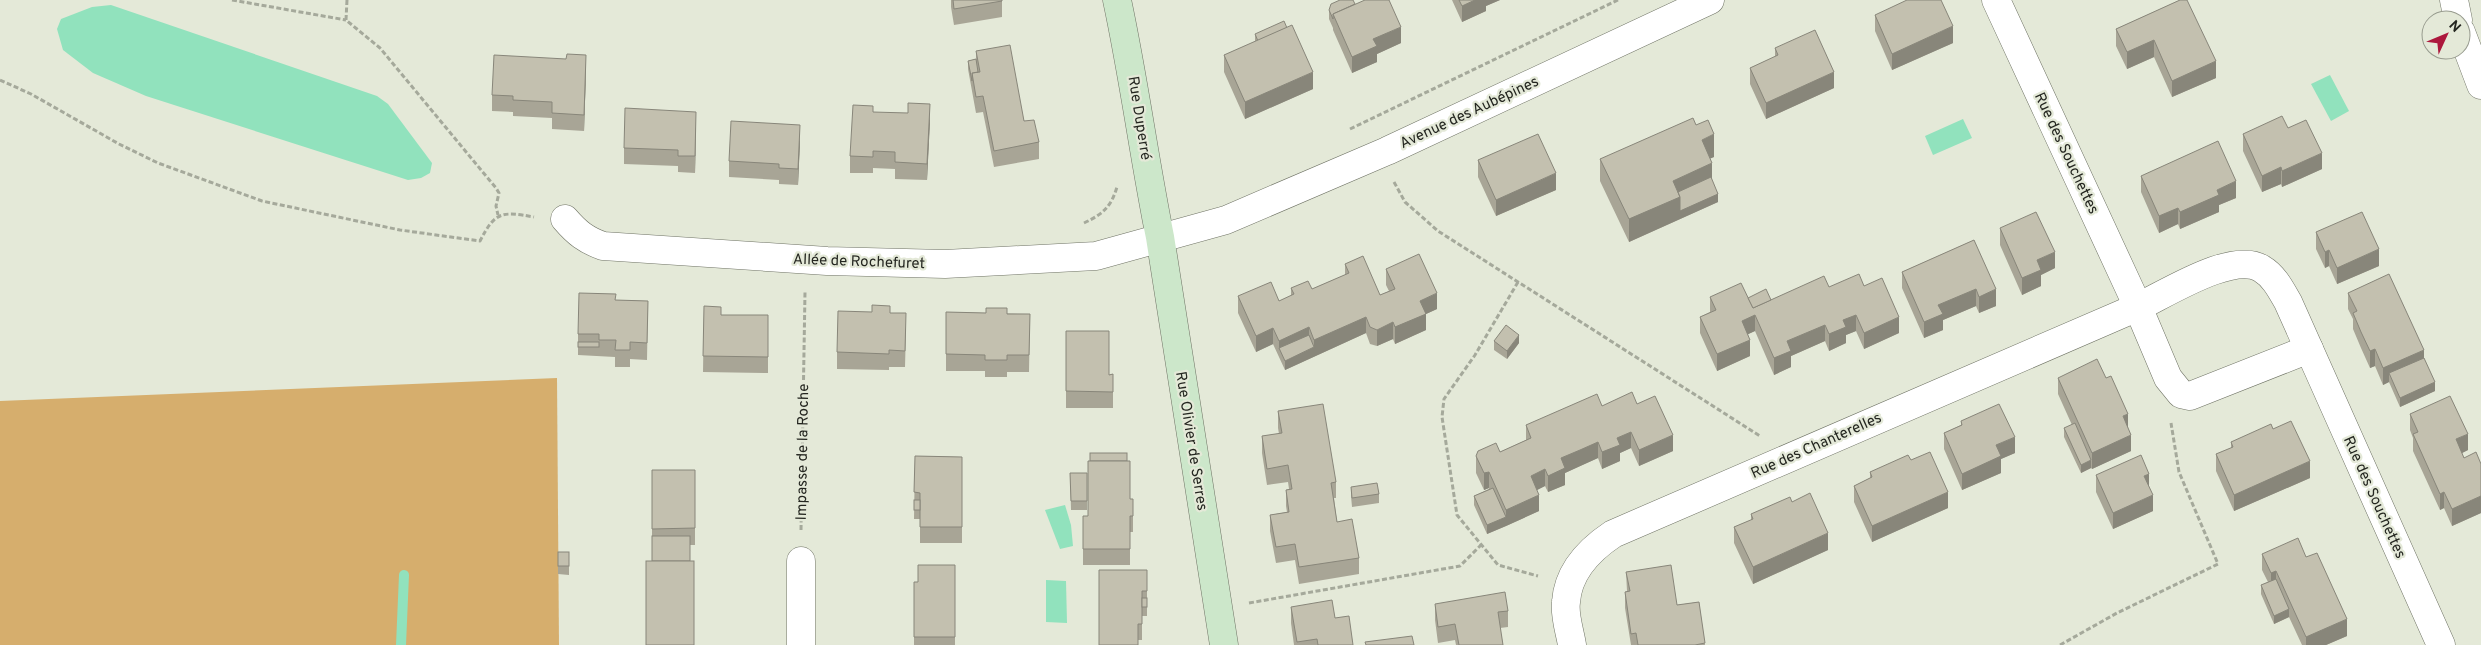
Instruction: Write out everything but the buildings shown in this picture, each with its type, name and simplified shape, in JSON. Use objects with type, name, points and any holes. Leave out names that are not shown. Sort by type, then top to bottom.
[{"type":"street","name":"Rue Duperré","points":[[1117,0],[1132,68],[1148,161],[1149,181],[1160,237]]},
{"type":"street","name":"Avenue des Aubépines","points":[[1160,237],[1226,220],[1354,166],[1710,0]]},
{"type":"street","name":"Rue des Souchettes","points":[[1996,0],[2138,307],[2168,378],[2180,394]]},
{"type":"street","points":[[2471,58],[2481,85]]},
{"type":"street","name":"Allée de Rochefuret","points":[[565,220],[587,240],[603,246],[806,260],[945,264],[1086,256],[1132,247],[1160,237]]},
{"type":"street","name":"Rue Olivier de Serres","points":[[1160,237],[1224,645]]},
{"type":"street","name":"Rue des Souchettes","points":[[2138,307],[2206,273],[2235,264],[2249,263],[2262,268],[2273,278],[2288,302],[2441,645]]},
{"type":"street","name":"Rue des Chanterelles","points":[[1572,645],[1566,603],[1575,571],[1592,549],[1614,534],[2138,307]]},
{"type":"street","points":[[2180,394],[2190,396],[2309,349]]},
{"type":"street","points":[[801,561],[801,645]]},
{"type":"path","points":[[232,0],[346,20],[380,48],[496,188],[499,193],[496,206],[498,215]]},
{"type":"path","points":[[346,20],[347,0]]},
{"type":"path","points":[[1343,133],[1618,0]]},
{"type":"path","points":[[0,80],[31,94],[119,144],[158,163],[262,201],[400,230],[480,241],[489,224],[498,215],[519,214],[565,220]]},
{"type":"path","points":[[1079,226],[1095,218],[1111,204],[1118,183],[1127,174],[1148,161]]},
{"type":"path","points":[[1390,174],[1405,202],[1438,231],[1791,456]]},
{"type":"path","name":"Impasse de la Roche","points":[[801,561],[806,260]]},
{"type":"path","points":[[1518,282],[1475,354],[1444,399],[1442,417],[1445,445],[1457,515],[1498,565],[1571,586]]},
{"type":"path","points":[[2060,645],[2118,612],[2218,564],[2179,472],[2170,419],[2180,394]]},
{"type":"path","points":[[1218,609],[1460,566],[1481,545]]},
{"type":"shaded area","points":[[111,5],[377,96],[388,104],[432,163],[430,173],[421,178],[408,180],[146,96],[93,73],[63,50],[57,29],[61,19],[92,7]]},
{"type":"shaded area","points":[[2330,75],[2349,111],[2331,121],[2311,84]]},
{"type":"shaded area","points":[[1963,119],[1972,138],[1933,155],[1925,136]]},
{"type":"shaded area","points":[[557,378],[559,645],[0,645],[0,401]]},
{"type":"shaded area","points":[[1065,505],[1071,525],[1073,546],[1060,549],[1045,510]]},
{"type":"shaded area","points":[[1046,580],[1066,581],[1067,623],[1046,622]]},
{"type":"waterway","points":[[401,645],[404,575]]}]
